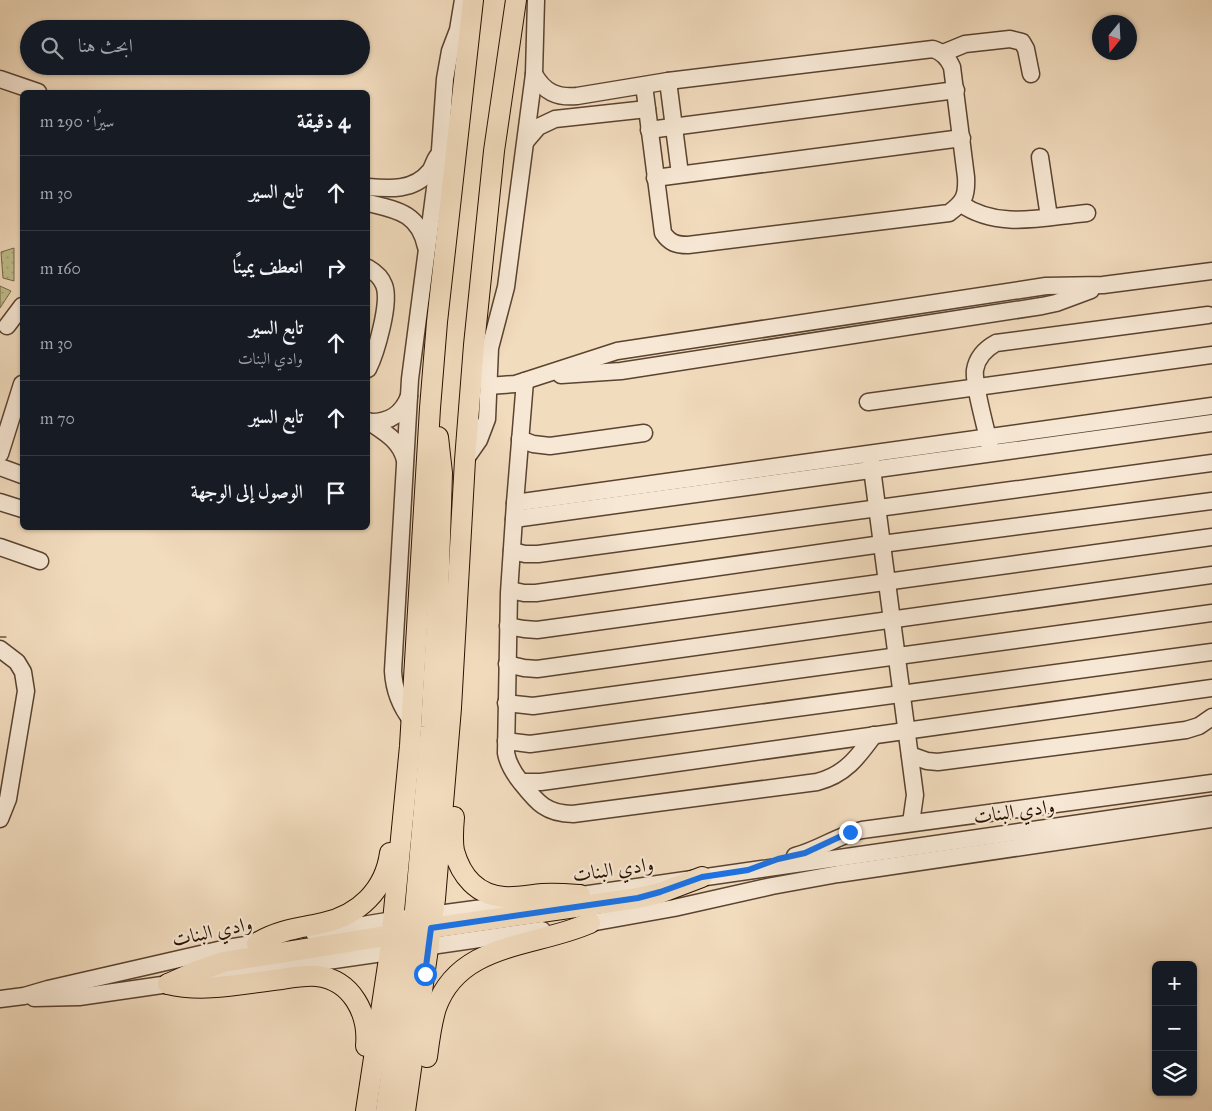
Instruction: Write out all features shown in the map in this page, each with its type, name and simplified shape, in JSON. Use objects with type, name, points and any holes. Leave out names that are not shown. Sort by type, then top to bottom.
[{"type":"main road","points":[[405,1111],[411,933],[410,746],[430,408],[445,241],[474,0]]},
{"type":"main road","points":[[366,1111],[411,933],[447,765],[474,336],[486,215],[516,0]]},
{"type":"main road","points":[[386,1111],[411,933],[431,727],[442,473],[439,440],[430,408]]},
{"type":"main road","points":[[257,943],[279,932],[339,919],[366,903],[376,891],[384,878],[388,863],[396,786],[410,746]]},
{"type":"main road","points":[[447,765],[454,806],[454,851],[464,873],[472,884],[493,895],[504,897],[560,893],[580,895]]},
{"type":"main road","points":[[168,984],[223,962],[630,899],[660,892],[702,877]]},
{"type":"main road","points":[[418,1111],[436,1008],[456,974],[490,954],[590,923]]},
{"type":"main road","points":[[168,984],[179,987],[202,988],[307,976],[317,976],[337,982],[359,1004],[366,1024],[367,1044],[356,1111]]},
{"type":"street","points":[[412,721],[397,695],[393,671],[409,396],[440,150],[445,79],[450,51],[458,30],[462,0]]},
{"type":"street","points":[[465,460],[484,430],[488,410],[490,348],[506,287],[534,74],[536,0]]},
{"type":"street","points":[[943,54],[965,44],[1014,38],[1025,45],[1031,74]]},
{"type":"street","points":[[534,74],[546,90],[566,97],[668,81],[927,49],[938,50],[950,62],[956,90],[967,192],[961,204],[949,213],[688,246],[678,245],[669,241],[663,233],[644,85]]},
{"type":"street","points":[[0,79],[32,90]]},
{"type":"street","points":[[668,81],[680,174]]},
{"type":"street","points":[[0,88],[20,91]]},
{"type":"street","points":[[649,130],[956,90]]},
{"type":"street","points":[[526,141],[538,127],[554,119],[647,109]]},
{"type":"street","points":[[655,178],[962,138]]},
{"type":"street","points":[[370,187],[392,189],[404,187],[415,182],[430,171],[440,150]]},
{"type":"street","points":[[1040,157],[1049,217]]},
{"type":"street","points":[[370,204],[395,210],[414,219],[420,229],[427,251]]},
{"type":"street","points":[[961,204],[977,214],[996,220],[1016,220],[1087,212]]},
{"type":"street","points":[[370,270],[381,280],[386,296],[376,349],[370,364]]},
{"type":"street","points":[[488,386],[506,386],[542,375],[621,371],[1032,308],[1056,303],[1103,285],[1212,271]]},
{"type":"street","points":[[7,326],[20,309]]},
{"type":"street","points":[[991,454],[975,375],[978,362],[986,351],[996,343],[1208,315]]},
{"type":"street","points":[[868,402],[1212,355]]},
{"type":"street","points":[[525,381],[514,511],[508,626],[506,741],[507,759],[512,770],[535,801],[554,812],[573,814],[817,782],[831,777],[849,766],[874,735]]},
{"type":"street","points":[[0,454],[5,422],[20,388]]},
{"type":"street","points":[[370,422],[382,422],[395,416],[404,408],[409,396]]},
{"type":"street","points":[[514,511],[870,453],[1212,406]]},
{"type":"street","points":[[370,423],[396,441],[406,465]]},
{"type":"street","points":[[514,511],[872,470],[1212,423]]},
{"type":"street","points":[[520,439],[532,444],[550,446],[644,433]]},
{"type":"street","points":[[870,453],[910,755],[915,800],[912,823]]},
{"type":"street","points":[[512,551],[538,554],[1212,463]]},
{"type":"street","points":[[0,467],[20,474]]},
{"type":"street","points":[[510,590],[536,593],[882,544],[1212,501]]},
{"type":"street","points":[[0,502],[20,508]]},
{"type":"street","points":[[508,626],[524,630],[537,630],[1212,538]]},
{"type":"street","points":[[0,547],[40,561]]},
{"type":"street","points":[[507,664],[524,668],[537,668],[1212,575]]},
{"type":"street","points":[[506,703],[533,706],[1212,613]]},
{"type":"street","points":[[0,649],[16,662],[23,672],[26,691],[8,798],[0,819]]},
{"type":"street","points":[[506,741],[530,744],[902,692],[1212,652]]},
{"type":"street","points":[[521,782],[541,782],[1212,688]]},
{"type":"street","points":[[910,755],[927,761],[938,762],[1186,730],[1200,726],[1212,718]]},
{"type":"street","points":[[748,870],[805,853],[850,832],[1212,783]]},
{"type":"street","name":"وادي البنات","points":[[411,933],[580,895],[1212,804]]},
{"type":"street","name":"وادي البنات","points":[[0,999],[24,996],[227,948],[257,943],[590,923],[674,908],[772,886],[838,874],[1212,819]]},
{"type":"street","name":"وادي البنات","points":[[24,996],[66,998],[168,984]]},
{"type":"shaded area","points":[[14,248],[14,281],[3,278],[1,252]]},
{"type":"shaded area","points":[[0,286],[11,291],[0,308]]},
{"type":"tram line","points":[[0,637],[6,637]]},
{"type":"route","points":[[425,974],[431,928],[638,898],[681,886],[702,877],[748,870],[778,859],[805,853],[850,832]]}]
